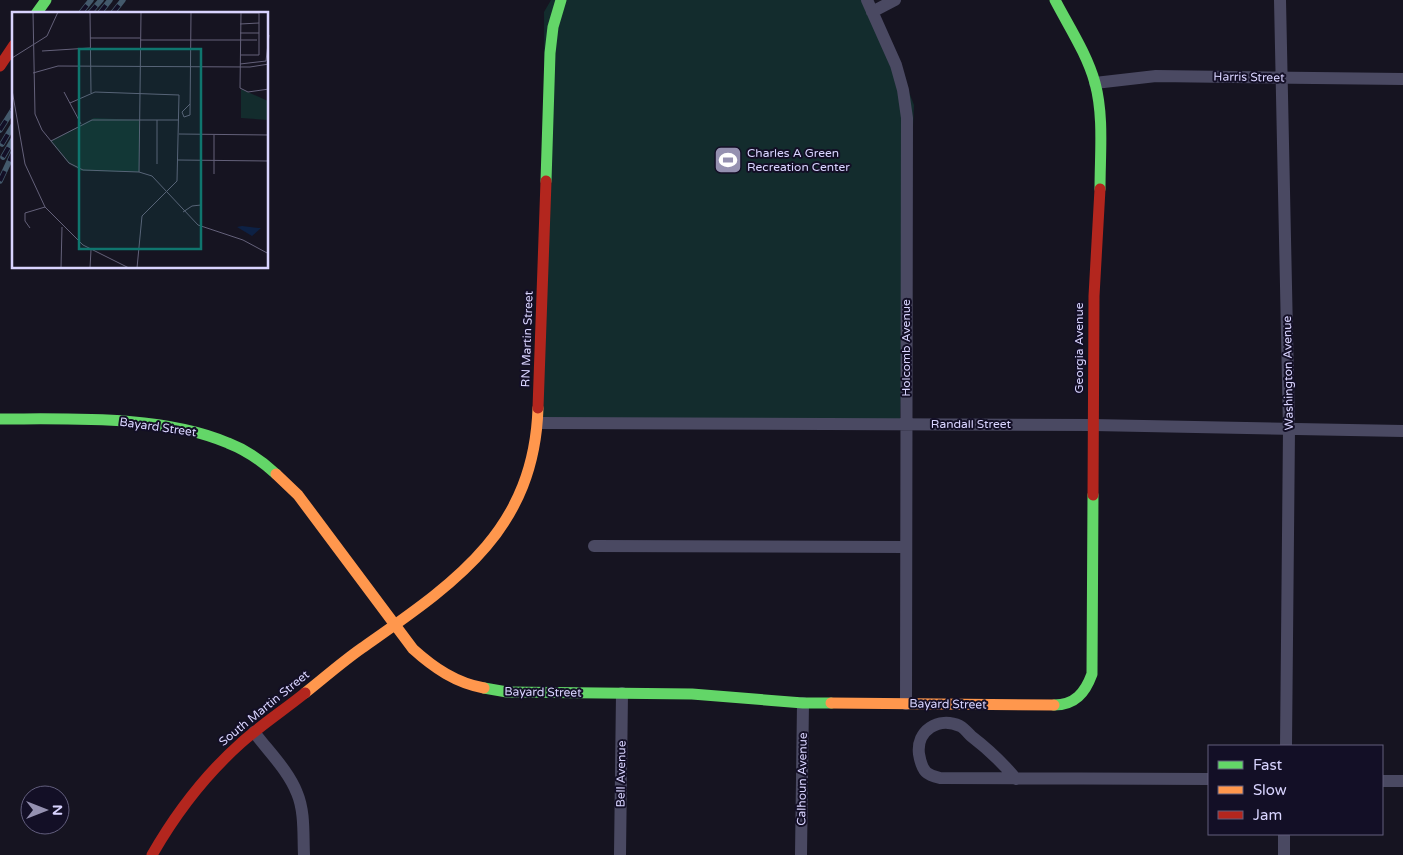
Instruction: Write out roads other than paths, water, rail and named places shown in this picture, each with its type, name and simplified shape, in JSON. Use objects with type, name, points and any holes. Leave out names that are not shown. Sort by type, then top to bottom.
[{"type":"street","points":[[37,12],[46,0]]},
{"type":"street","name":"RN Martin Street","points":[[395,626],[464,572],[498,535],[512,512],[525,483],[534,453],[538,423],[550,53],[553,27],[561,0]]},
{"type":"street","points":[[870,6],[895,0]]},
{"type":"street","name":"Georgia Avenue","points":[[1055,0],[1088,64],[1095,83],[1100,111],[1100,208],[1094,296],[1092,674],[1086,691],[1076,701]]},
{"type":"street","name":"Washington Avenue","points":[[1280,0],[1289,429],[1286,745]]},
{"type":"street","name":"Holcomb Avenue","points":[[870,6],[896,65],[903,90],[907,118],[906,704]]},
{"type":"street","points":[[0,66],[12,48]]},
{"type":"street","name":"Harris Street","points":[[1095,83],[1156,76],[1403,79]]},
{"type":"street","name":"Bayard Street","points":[[0,419],[95,420],[169,426],[195,431],[230,443],[280,476],[298,495],[413,649],[430,664],[452,678],[473,686],[507,692],[692,694],[803,703],[1062,705],[1076,701]]},
{"type":"street","name":"Randall Street","points":[[538,423],[1093,425],[1403,431]]},
{"type":"street","points":[[594,546],[906,546]]},
{"type":"street","name":"South Martin Street","points":[[152,855],[164,832],[190,796],[220,762],[254,732],[357,652],[395,626]]},
{"type":"street","name":"Bell Avenue","points":[[620,855],[622,693]]},
{"type":"street","name":"Calhoun Avenue","points":[[802,855],[803,703]]},
{"type":"street","name":"Bayard Street","points":[[1016,779],[999,759],[960,726],[938,724],[929,728],[922,735],[918,746],[920,760],[926,772],[940,778],[1016,779],[1208,779]]},
{"type":"street","points":[[254,732],[286,774],[297,792],[302,814],[304,855]]},
{"type":"street","points":[[1383,781],[1403,781]]},
{"type":"street","points":[[1284,835],[1284,855]]},
{"type":"railway","points":[[82,12],[91,0]]},
{"type":"railway","points":[[91,12],[101,0]]},
{"type":"railway","points":[[101,12],[110,0]]},
{"type":"railway","points":[[114,12],[123,0]]},
{"type":"railway","points":[[0,130],[12,111]]},
{"type":"railway","points":[[2,144],[12,127]]},
{"type":"railway","points":[[3,157],[12,141]]},
{"type":"railway","points":[[0,181],[12,155]]},
{"type":"place","name":"Charles A Green Recreation Center","points":[[728,160]]}]
